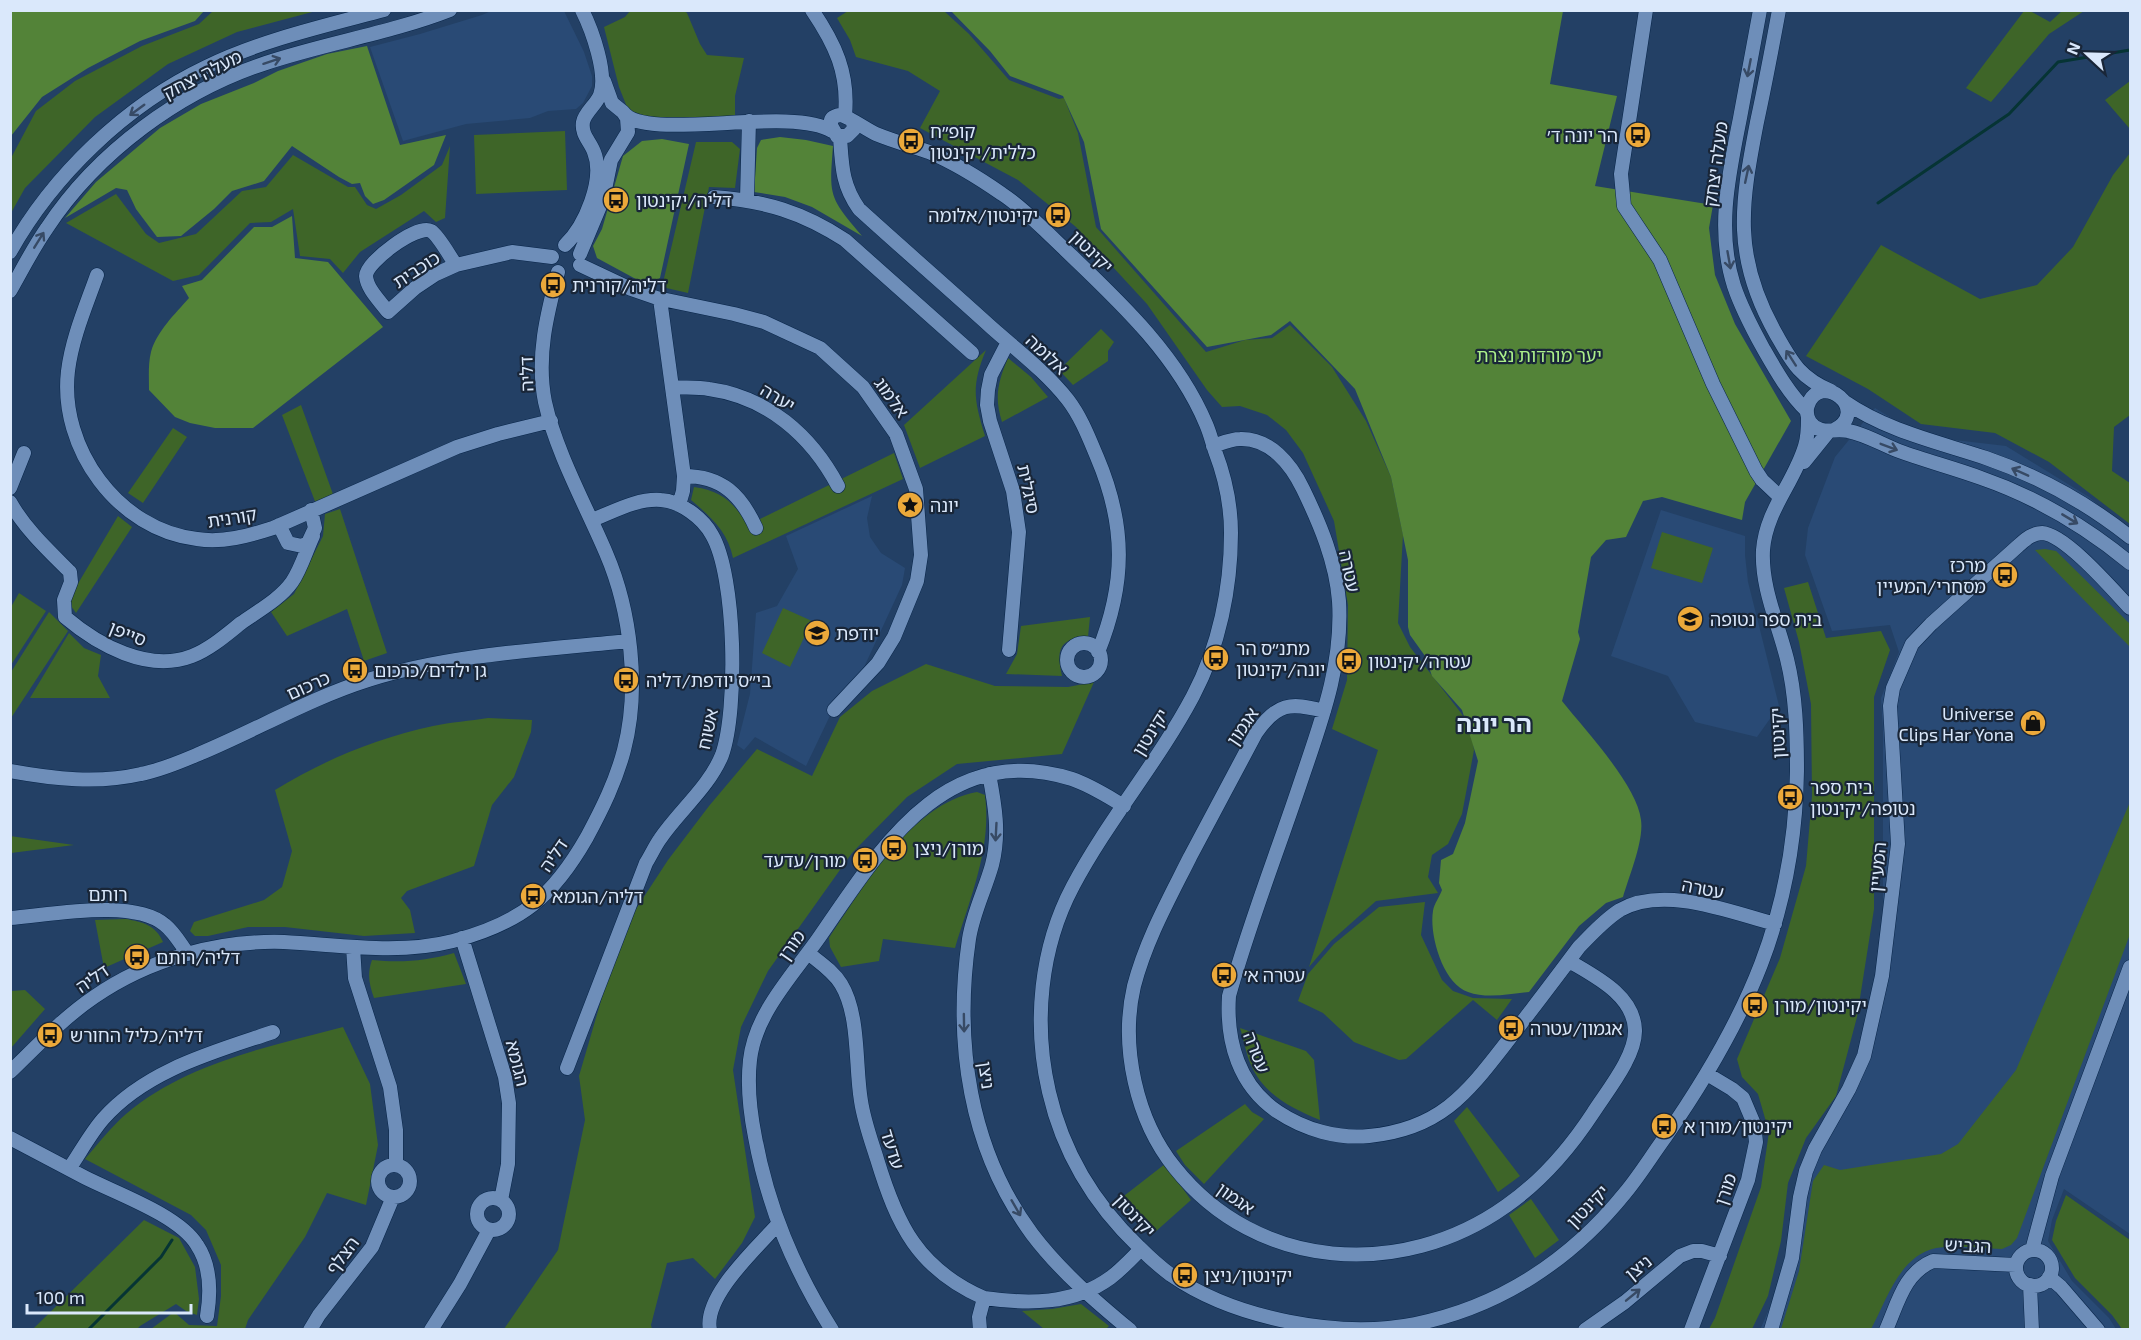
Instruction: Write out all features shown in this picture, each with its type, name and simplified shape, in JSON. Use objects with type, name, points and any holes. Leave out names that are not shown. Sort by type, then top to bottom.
[{"type":"street","name":"מעלה יצחק","points":[[10,252],[32,216],[74,165],[117,126],[171,87],[206,67],[257,46],[384,10]]},
{"type":"street","name":"מעלה יצחק","points":[[10,291],[47,226],[87,177],[122,145],[181,102],[214,83],[263,64],[450,10]]},
{"type":"street","points":[[582,10],[598,53],[612,103],[621,109],[627,118],[662,125],[749,121],[842,126]]},
{"type":"street","name":"אלומה","points":[[812,10],[832,43],[843,72],[846,89],[842,126],[842,169],[846,188],[859,209],[1056,386],[1081,422],[1093,448],[1113,501],[1120,549],[1119,579],[1107,631],[1098,652]]},
{"type":"street","points":[[1646,10],[1621,174],[1624,206],[1660,260],[1713,384],[1756,471],[1762,480],[1781,495]]},
{"type":"street","name":"מעלה יצחק","points":[[1760,10],[1727,181],[1725,215],[1727,249],[1733,284],[1750,325],[1772,365],[1808,415]]},
{"type":"street","name":"מעלה יצחק","points":[[1779,10],[1745,184],[1743,215],[1745,247],[1751,279],[1756,294],[1788,355],[1805,378],[1840,397],[1870,418],[1987,459],[2050,486],[2098,513],[2130,537]]},
{"type":"street","points":[[565,245],[576,232],[595,189],[597,161],[585,136],[583,122],[599,97],[601,70]]},
{"type":"street","points":[[589,142],[608,150],[623,141],[628,124],[621,109],[604,104],[590,110]]},
{"type":"street","points":[[747,200],[749,121]]},
{"type":"street","points":[[580,259],[574,247],[565,245],[556,248],[552,256],[553,266],[558,272],[573,273],[580,259],[603,199],[611,160],[630,134],[662,125]]},
{"type":"street","name":"יקינטון","points":[[842,126],[876,134],[947,160],[1001,193],[1037,222],[1152,338],[1187,388],[1206,423],[1220,462],[1232,524],[1228,584],[1213,648],[1196,691],[1069,893],[1057,923],[1042,985],[1041,1047],[1056,1119],[1071,1156],[1097,1200],[1141,1249],[1171,1275],[1202,1293],[1236,1307],[1300,1323],[1330,1327],[1394,1328],[1457,1313],[1515,1289],[1541,1274],[1582,1238],[1624,1194],[1707,1074],[1752,991],[1775,924],[1786,881],[1795,820],[1796,722],[1791,679],[1770,602],[1763,560],[1766,529],[1806,444],[1808,415]]},
{"type":"street","points":[[714,197],[747,200],[796,213],[822,225],[845,240],[972,353]]},
{"type":"street","name":"כוכבית","points":[[456,265],[436,236],[430,231],[421,230],[394,246],[374,263],[366,272],[366,279],[369,288],[388,312],[415,288],[436,274],[456,265],[512,252],[552,256]]},
{"type":"street","name":"אלמוג","points":[[580,259],[631,289],[764,322],[820,348],[863,387],[896,434],[916,489],[921,555],[917,581],[894,638],[878,663],[834,710]]},
{"type":"street","name":"דליה","points":[[10,1072],[58,1026],[94,997],[136,972],[188,954],[218,947],[261,942],[403,948],[427,946],[462,938],[495,927],[517,916],[554,887],[571,865],[594,824],[616,776],[629,724],[631,695],[628,641],[617,580],[550,421],[545,399],[543,336],[558,272]]},
{"type":"street","name":"קורנית","points":[[97,275],[80,321],[68,371],[68,398],[76,442],[86,463],[118,501],[136,516],[177,535],[222,540],[245,536],[279,525],[457,447],[550,421]]},
{"type":"street","points":[[660,298],[684,476],[679,505]]},
{"type":"street","name":"סיגלית","points":[[1008,342],[991,375],[987,405],[990,421],[1013,490],[1019,532],[1009,650]]},
{"type":"street","name":"יערה","points":[[672,387],[731,393],[755,402],[798,431],[816,452],[838,486]]},
{"type":"street","points":[[1831,431],[1840,427],[1847,416],[1840,397],[1828,391],[1815,395],[1808,404],[1808,415],[1812,424],[1820,430],[1831,431],[1849,431],[1908,454],[2009,488],[2065,516],[2130,562]]},
{"type":"street","name":"יקינטון","points":[[1781,495],[1813,450],[1831,431]]},
{"type":"street","name":"עטרה","points":[[1213,446],[1238,439],[1252,440],[1268,445],[1283,459],[1299,481],[1320,525],[1332,561],[1339,600],[1335,673],[1229,996],[1228,1019],[1231,1040],[1239,1064],[1263,1102],[1282,1114],[1330,1134],[1354,1137],[1406,1130],[1452,1105],[1473,1085],[1590,935],[1622,909],[1656,900],[1677,900],[1775,924]]},
{"type":"street","points":[[10,488],[24,453]]},
{"type":"street","points":[[684,476],[711,479],[727,488],[740,500],[756,528]]},
{"type":"street","name":"אשוח","points":[[567,1068],[646,863],[659,839],[715,769],[723,753],[732,693],[730,612],[718,547],[711,532],[694,515],[679,505],[662,500],[644,501],[592,520]]},
{"type":"street","name":"סייפן","points":[[10,502],[44,546],[70,572],[71,582],[64,600],[65,617],[108,646],[130,655],[171,661],[190,657],[206,649],[287,588],[313,536],[315,528],[311,510]]},
{"type":"street","points":[[279,525],[296,554],[298,562],[295,576]]},
{"type":"street","name":"המעיין","points":[[1771,1329],[1792,1258],[1806,1171],[1815,1149],[1850,1089],[1864,1056],[1882,976],[1898,844],[1890,706],[1893,688],[1912,644],[2018,546],[2030,536],[2042,533],[2055,536],[2069,547],[2130,608]]},
{"type":"street","points":[[288,543],[302,546],[308,543],[313,536]]},
{"type":"street","name":"כרכום","points":[[10,771],[47,778],[82,780],[141,774],[198,754],[332,693],[368,680],[463,658],[628,641]]},
{"type":"street","name":"אגמון","points":[[1324,711],[1289,705],[1266,718],[1158,919],[1133,989],[1130,1048],[1143,1112],[1167,1160],[1184,1180],[1233,1220],[1285,1245],[1345,1256],[1410,1250],[1445,1240],[1478,1224],[1536,1183],[1562,1155],[1588,1121],[1621,1070],[1632,1046],[1635,1030],[1625,1002],[1612,988],[1569,961]]},
{"type":"street","name":"מורן","points":[[832,1329],[794,1263],[778,1224],[760,1165],[750,1109],[748,1078],[750,1058],[761,1022],[864,873],[918,811],[944,793],[963,783],[989,774],[1028,771],[1071,778],[1124,806]]},
{"type":"street","name":"ניצן","points":[[989,774],[997,818],[995,849],[992,866],[971,928],[964,986],[964,1034],[974,1113],[985,1145],[1017,1211],[1033,1235],[1084,1292],[1130,1329]]},
{"type":"street","name":"רותם","points":[[10,918],[99,910],[141,912],[165,924],[188,954]]},
{"type":"street","name":"הגומא","points":[[462,938],[507,1086],[508,1164],[501,1200]]},
{"type":"street","points":[[354,947],[355,978],[390,1087],[396,1130],[396,1165]]},
{"type":"street","name":"עדעד","points":[[808,953],[830,970],[841,984],[848,1002],[853,1023],[861,1102],[884,1183],[896,1215],[917,1249],[942,1275],[984,1298],[1037,1303],[1084,1292],[1110,1278],[1141,1249]]},
{"type":"street","points":[[2032,1250],[2052,1176],[2130,968]]},
{"type":"street","points":[[69,1169],[103,1119],[127,1097],[151,1080],[203,1055],[273,1032]]},
{"type":"street","name":"מורן","points":[[1691,1329],[1748,1180],[1756,1142],[1754,1124],[1743,1098],[1707,1074]]},
{"type":"street","points":[[10,1138],[154,1211],[184,1230],[197,1244],[205,1262],[210,1300],[207,1316]]},
{"type":"street","points":[[396,1165],[407,1171],[410,1182],[403,1194],[393,1197],[381,1190],[378,1180],[386,1168],[396,1165]]},
{"type":"street","name":"הצלף","points":[[310,1329],[372,1248],[393,1197]]},
{"type":"street","points":[[490,1198],[501,1200],[508,1208],[508,1219],[500,1228],[489,1230],[484,1228],[477,1220],[477,1208],[490,1198]]},
{"type":"street","points":[[710,1329],[710,1311],[717,1296],[778,1224]]},
{"type":"street","points":[[431,1329],[446,1307],[489,1230]]},
{"type":"street","points":[[2032,1250],[2043,1252],[2052,1266],[2049,1277],[2041,1284],[2030,1286],[2018,1276],[2016,1265],[2021,1255],[2032,1250]]},
{"type":"street","name":"ניצן","points":[[1585,1329],[1624,1302],[1680,1256],[1693,1251],[1720,1256]]},
{"type":"street","name":"הגביש","points":[[1886,1329],[1910,1276],[1921,1266],[1933,1261],[2016,1265]]},
{"type":"street","points":[[2049,1277],[2061,1287],[2098,1329]]},
{"type":"street","points":[[2030,1286],[2032,1329]]},
{"type":"street","points":[[980,1329],[979,1317],[984,1298]]},
{"type":"shaded area","points":[[491,11],[564,11],[584,52],[592,76],[592,86],[583,103],[576,109],[548,111],[530,118],[466,124],[403,141],[370,47]]},
{"type":"shaded area","points":[[1875,408],[1920,436],[2006,446],[2089,497],[2130,532],[2130,1234],[2064,1189],[2052,1220],[2048,1241],[2072,1281],[2109,1318],[2116,1329],[1760,1330],[1776,1293],[1788,1241],[1794,1188],[1813,1141],[1842,1096],[1871,1012],[1883,908],[1881,698],[1899,652],[1890,625],[1832,631],[1805,555],[1808,528],[1835,457]]},
{"type":"shaded area","name":"יודפת","points":[[872,496],[867,518],[870,537],[881,553],[905,568],[902,585],[859,678],[836,703],[806,766],[755,737],[744,750],[737,745],[750,694],[756,613],[777,606],[798,569],[786,536]]},
{"type":"shaded area","name":"בית ספר נטופה","points":[[1661,510],[1745,536],[1748,582],[1779,706],[1757,737],[1695,722],[1668,676],[1611,656]]},
{"type":"green space","points":[[11,10],[204,11],[195,21],[140,41],[88,68],[42,97],[11,136]]},
{"type":"green space","points":[[213,11],[316,11],[237,32],[168,64],[95,117],[25,188],[11,213],[11,158],[36,111],[75,81],[142,46],[199,24]]},
{"type":"green space","points":[[630,11],[684,11],[707,55],[744,58],[735,96],[735,118],[638,117],[627,107],[619,87],[604,27],[625,17]]},
{"type":"green space","points":[[848,11],[944,11],[969,34],[1009,80],[1059,99],[1064,98],[1078,133],[1096,227],[1206,352],[1245,340],[1272,338],[1290,325],[1332,367],[1366,421],[1391,477],[1403,535],[1398,623],[1410,647],[1471,729],[1474,750],[1462,814],[1448,844],[1432,855],[1428,877],[1438,893],[1376,901],[1331,941],[1309,967],[1378,750],[1332,729],[1347,680],[1348,605],[1334,521],[1303,453],[1286,430],[1267,415],[1240,406],[1222,407],[1207,390],[1147,304],[1076,227],[1018,180],[920,128],[940,91],[908,71],[856,57],[850,40],[837,18]]},
{"type":"green space","name":"יער מורדות נצרת","points":[[951,11],[1563,11],[1550,84],[1617,96],[1595,186],[1713,205],[1709,228],[1715,275],[1735,324],[1791,421],[1745,502],[1742,520],[1662,497],[1643,501],[1626,537],[1606,540],[1591,557],[1578,632],[1580,639],[1562,701],[1609,758],[1630,791],[1641,820],[1640,838],[1623,897],[1606,903],[1579,926],[1529,992],[1490,996],[1468,992],[1451,979],[1436,945],[1432,921],[1434,908],[1442,890],[1439,883],[1441,860],[1453,854],[1465,823],[1478,761],[1462,710],[1432,676],[1425,656],[1410,635],[1408,560],[1391,477],[1355,389],[1290,321],[1271,335],[1207,347],[1101,229],[1084,142],[1063,96],[1010,76],[990,51]]},
{"type":"green space","points":[[2024,11],[2030,11],[2050,22],[2062,11],[2084,11],[2049,34],[1991,102],[1966,88]]},
{"type":"green space","points":[[367,46],[400,145],[446,135],[434,165],[384,200],[373,204],[365,196],[360,183],[352,184],[339,177],[292,146],[264,181],[232,191],[181,236],[157,237],[136,209],[127,190],[116,188],[65,218],[96,182],[160,128],[201,104],[278,71],[327,54]]},
{"type":"green space","points":[[2130,81],[2130,129],[2105,100]]},
{"type":"green space","points":[[565,131],[567,190],[476,194],[474,135]]},
{"type":"green space","points":[[780,137],[833,146],[831,176],[834,195],[843,213],[862,236],[812,207],[785,197],[754,192],[757,148],[761,140]]},
{"type":"green space","points":[[662,139],[689,144],[660,278],[645,284],[597,258],[593,246],[602,229],[623,156],[642,141]]},
{"type":"green space","points":[[696,142],[732,142],[740,149],[735,188],[709,187],[688,293],[662,287]]},
{"type":"green space","points":[[450,146],[445,218],[436,222],[424,211],[360,252],[343,273],[330,259],[300,256],[293,209],[271,222],[250,223],[199,275],[173,281],[66,223],[116,194],[146,234],[159,243],[196,234],[242,191],[266,187],[293,155],[348,187],[355,187],[367,205],[376,209],[401,195],[442,165]]},
{"type":"green space","points":[[2130,153],[2130,415],[2114,427],[2112,471],[2130,483],[2130,524],[2049,462],[1995,433],[1921,424],[1868,389],[1806,356],[1881,245],[1980,299],[2037,285],[2073,247],[2113,175]]},
{"type":"green space","points":[[292,216],[295,258],[328,262],[383,327],[253,428],[215,428],[190,423],[175,417],[149,390],[149,366],[151,352],[158,337],[189,298],[182,286],[202,280],[254,227],[272,227]]},
{"type":"green space","points":[[1101,329],[1114,342],[1108,351],[1108,361],[1073,385],[1059,370]]},
{"type":"green space","points":[[986,350],[976,384],[978,412],[985,436],[920,468],[904,425]]},
{"type":"green space","points":[[1008,358],[1031,377],[1048,397],[1002,422],[998,405],[998,390]]},
{"type":"green space","points":[[301,405],[334,497],[316,504],[282,415]]},
{"type":"green space","points":[[173,428],[187,437],[143,503],[128,493]]},
{"type":"green space","points":[[894,453],[903,479],[733,558],[723,533],[712,519],[691,500],[694,487],[712,491],[732,504],[748,525]]},
{"type":"green space","points":[[340,509],[387,653],[364,661],[347,609],[287,636],[271,612],[294,594],[323,536],[325,514]]},
{"type":"green space","points":[[118,516],[132,527],[76,613],[69,603],[73,592]]},
{"type":"green space","points":[[1662,532],[1713,548],[1702,583],[1651,568]]},
{"type":"green space","points":[[2035,550],[2056,551],[2130,624],[2130,647]]},
{"type":"green space","points":[[1808,582],[1826,638],[1881,631],[1890,650],[1874,697],[1874,909],[1857,1017],[1836,1096],[1806,1138],[1788,1183],[1781,1241],[1768,1296],[1752,1329],[1709,1329],[1715,1318],[1761,1187],[1769,1132],[1758,1094],[1742,1077],[1737,1059],[1780,958],[1806,866],[1812,796],[1811,704],[1799,642],[1784,588]]},
{"type":"green space","points":[[19,593],[46,611],[11,665],[11,607]]},
{"type":"green space","points":[[783,608],[812,621],[790,667],[762,653]]},
{"type":"green space","points":[[49,612],[68,631],[11,718],[11,672]]},
{"type":"green space","points":[[1090,617],[1088,637],[1071,640],[1062,647],[1059,659],[1062,676],[1006,674],[1017,654],[1021,626]]},
{"type":"green space","points":[[69,633],[84,648],[101,655],[98,676],[110,698],[30,698]]},
{"type":"green space","points":[[926,664],[995,686],[1068,687],[1094,682],[1062,754],[957,764],[907,797],[852,853],[768,971],[741,1027],[733,1070],[755,1217],[742,1243],[715,1279],[693,1258],[667,1263],[651,1325],[652,1329],[504,1329],[558,1250],[585,1120],[579,1076],[603,994],[636,909],[668,860],[757,749],[812,776],[840,717],[872,691]]},
{"type":"green space","points":[[488,718],[532,720],[531,732],[514,777],[492,805],[474,866],[407,891],[401,898],[410,910],[415,933],[364,936],[285,927],[248,927],[208,936],[195,936],[190,931],[194,922],[264,900],[282,887],[292,851],[275,790],[312,769],[371,744],[433,726]]},
{"type":"green space","points":[[977,792],[985,795],[983,854],[955,948],[883,939],[879,961],[841,967],[830,947],[829,938],[891,850],[931,812],[953,799]]},
{"type":"green space","points":[[2130,802],[2130,934],[2017,1238],[2011,1245],[2002,1249],[1951,1247],[1936,1248],[1923,1253],[1903,1269],[1871,1329],[1781,1329],[1799,1271],[1813,1181],[1824,1165],[1840,1170],[1941,1154],[1958,1144],[2016,1070]]},
{"type":"green space","points":[[10,836],[74,845],[11,853]]},
{"type":"green space","points":[[1425,902],[1421,935],[1442,980],[1453,991],[1473,998],[1512,999],[1497,1020],[1473,1000],[1406,1059],[1399,1060],[1354,1042],[1323,1013],[1298,1001],[1308,974],[1334,944],[1379,907]]},
{"type":"green space","points":[[126,919],[152,928],[163,942],[104,968],[95,920]]},
{"type":"green space","points":[[454,953],[466,984],[374,998],[369,979],[372,960],[413,961]]},
{"type":"green space","points":[[25,990],[45,1009],[11,1048],[11,991]]},
{"type":"green space","points":[[343,1027],[370,1084],[378,1145],[366,1205],[327,1193],[305,1237],[248,1320],[245,1329],[151,1329],[174,1312],[189,1325],[217,1326],[221,1296],[221,1265],[206,1230],[191,1215],[85,1159],[126,1114],[149,1096],[175,1082],[229,1059]]},
{"type":"green space","points":[[1240,1028],[1306,1051],[1314,1060],[1320,1120],[1289,1105],[1263,1085],[1251,1065]]},
{"type":"green space","points":[[1245,1104],[1252,1112],[1264,1119],[1204,1184],[1185,1165],[1176,1151]]},
{"type":"green space","points":[[1467,1107],[1520,1176],[1498,1192],[1454,1121]]},
{"type":"green space","points":[[1165,1164],[1191,1200],[1154,1233],[1120,1199]]},
{"type":"green space","points":[[2066,1195],[2130,1240],[2130,1329],[2122,1329],[2112,1315],[2075,1278],[2052,1240],[2056,1221]]},
{"type":"green space","points":[[1531,1199],[1559,1240],[1535,1258],[1509,1215]]},
{"type":"green space","points":[[144,1220],[179,1238],[195,1267],[199,1299],[197,1315],[176,1304],[137,1329],[33,1329]]},
{"type":"green space","points":[[1081,1304],[1109,1326],[1106,1329],[1044,1329],[1022,1311],[1052,1309]]},
{"type":"waterway","points":[[1878,203],[2009,114],[2058,62],[2130,50]]},
{"type":"waterway","points":[[88,1330],[161,1257],[172,1240]]},
{"type":"place","name":"הר יונה ד׳","points":[[1638,135]]},
{"type":"place","name":"קופ״ח כללית/יקינטון","points":[[911,141]]},
{"type":"place","name":"דליה/יקינטון","points":[[616,200]]},
{"type":"place","name":"יקינטון/אלומה","points":[[1058,215]]},
{"type":"place","name":"דליה/קורנית","points":[[553,285]]},
{"type":"place","name":"יונה","points":[[910,505]]},
{"type":"place","name":"מרכז מסחרי/המעיין","points":[[2005,575]]},
{"type":"place","name":"בית ספר נטופה","points":[[1690,619]]},
{"type":"place","name":"יודפת","points":[[817,633]]},
{"type":"place","name":"מתנ״ס הר יונה/יקינטון","points":[[1216,658]]},
{"type":"place","name":"עטרה/יקינטון","points":[[1349,661]]},
{"type":"place","name":"גן ילדים/כרכום","points":[[355,670]]},
{"type":"place","name":"בי״ס יודפת/דליה","points":[[626,680]]},
{"type":"place","name":"Universe Clips Har Yona","points":[[2033,723]]},
{"type":"place","name":"בית ספר נטופה/יקינטון","points":[[1790,797]]},
{"type":"place","name":"מורן/ניצן","points":[[894,848]]},
{"type":"place","name":"מורן/עדעד","points":[[865,860]]},
{"type":"place","name":"דליה/הגומא","points":[[533,896]]},
{"type":"place","name":"דליה/רותם","points":[[137,957]]},
{"type":"place","name":"עטרה א׳","points":[[1224,975]]},
{"type":"place","name":"יקינטון/מורן","points":[[1755,1005]]},
{"type":"place","name":"אגמון/עטרה","points":[[1511,1028]]},
{"type":"place","name":"דליה/כליל החורש","points":[[50,1035]]},
{"type":"place","name":"יקינטון/מורן א","points":[[1664,1126]]},
{"type":"place","name":"יקינטון/ניצן","points":[[1185,1275]]},
{"type":"district","name":"הר יונה","points":[[1494,722]]}]
